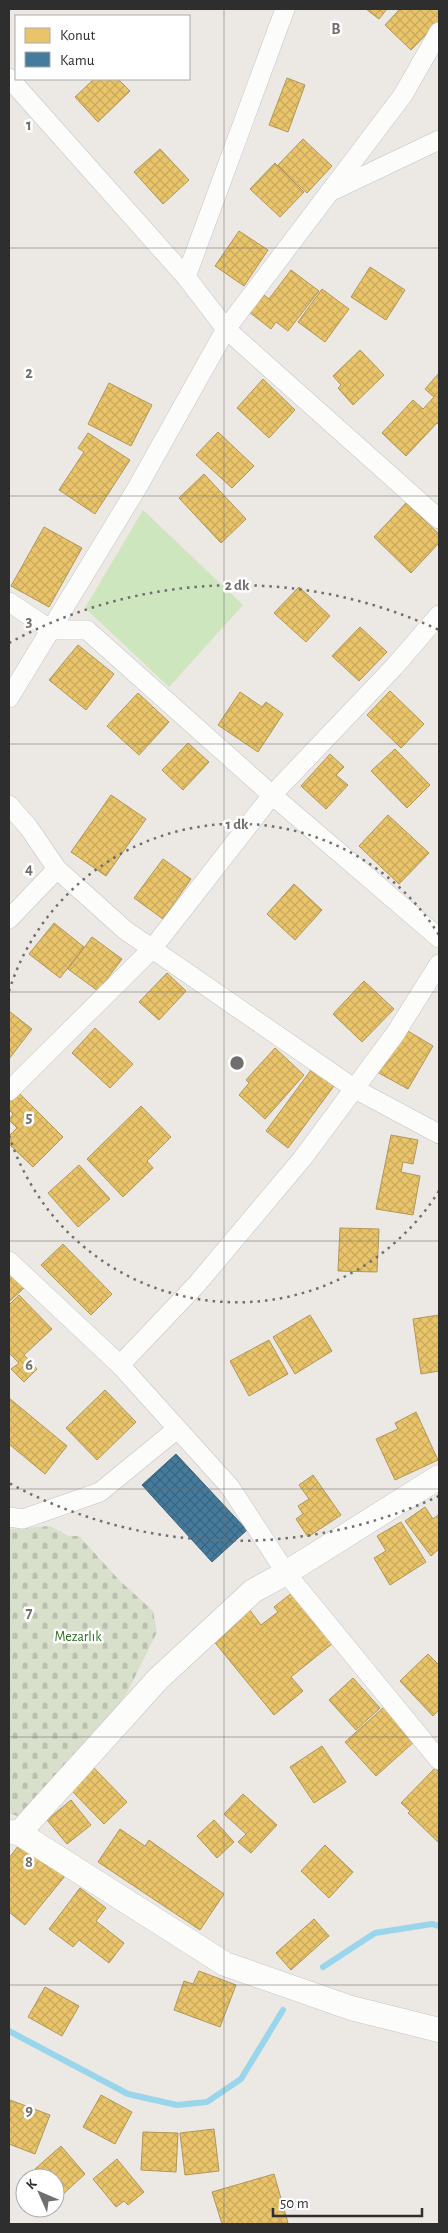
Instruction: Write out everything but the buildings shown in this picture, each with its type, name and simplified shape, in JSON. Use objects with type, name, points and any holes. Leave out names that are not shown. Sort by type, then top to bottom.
[{"type":"street","points":[[186,276],[285,9]]},
{"type":"street","points":[[9,698],[137,488],[226,329],[332,192],[403,95],[439,32]]},
{"type":"street","points":[[13,91],[76,151],[186,276],[226,329],[439,520]]},
{"type":"street","points":[[332,192],[439,140]]},
{"type":"street","points":[[9,602],[52,630],[87,630],[272,795],[439,938]]},
{"type":"street","points":[[9,1090],[152,950],[272,795],[394,667],[439,615]]},
{"type":"street","points":[[9,805],[57,869],[125,930],[354,1089],[439,1134]]},
{"type":"street","points":[[9,920],[57,869]]},
{"type":"street","points":[[120,1365],[197,1284],[302,1159],[395,1034],[439,964]]},
{"type":"street","points":[[9,1261],[120,1365],[230,1487],[286,1572],[436,1751]]},
{"type":"street","points":[[9,1517],[23,1519],[100,1492],[177,1429]]},
{"type":"street","points":[[439,1477],[253,1591],[158,1679],[14,1833],[225,1964],[351,2008],[439,2030]]},
{"type":"green space","points":[[143,510],[243,605],[169,687],[85,608]]},
{"type":"green space","name":"Mezarlık","points":[[50,1526],[69,1536],[79,1536],[119,1580],[153,1611],[157,1632],[127,1693],[67,1772],[17,1816],[9,1813],[9,1529]]},
{"type":"waterway","points":[[323,1967],[375,1933],[432,1924],[439,1926]]},
{"type":"waterway","points":[[9,2031],[128,2094],[177,2105],[207,2102],[241,2079],[283,2010]]}]
